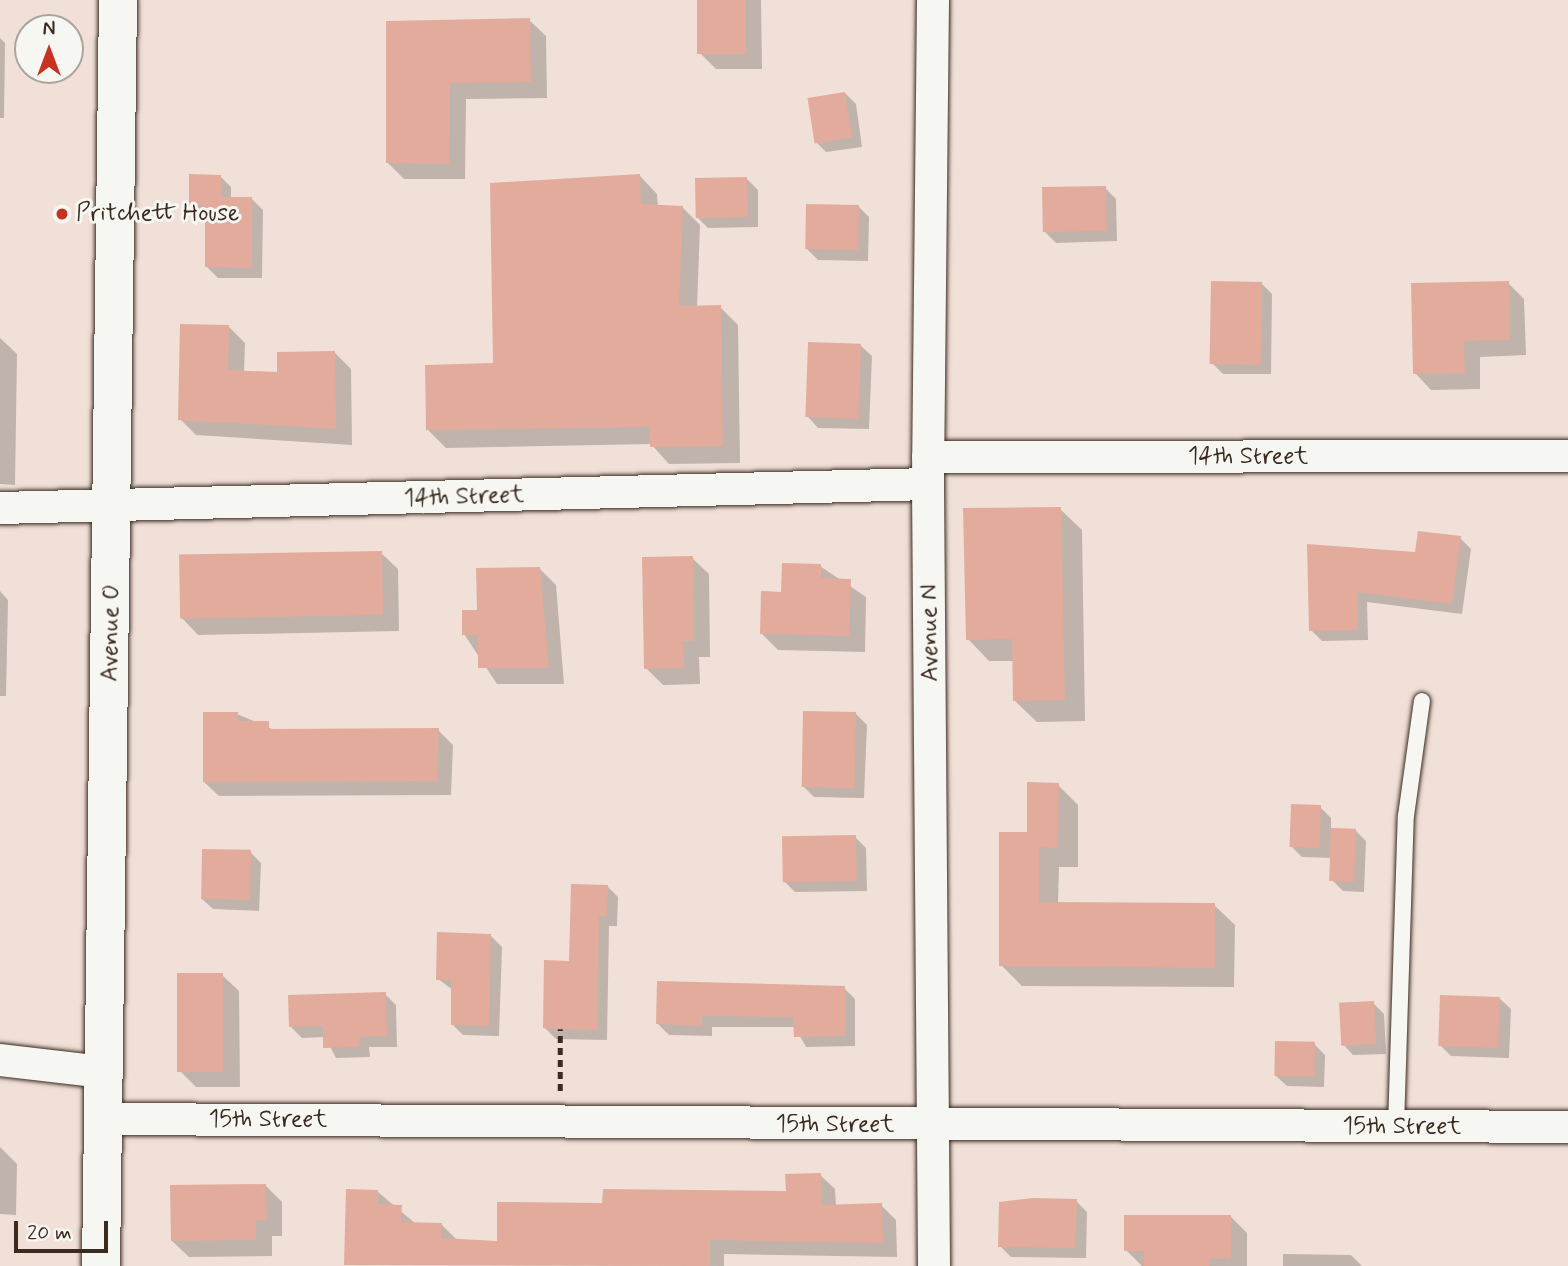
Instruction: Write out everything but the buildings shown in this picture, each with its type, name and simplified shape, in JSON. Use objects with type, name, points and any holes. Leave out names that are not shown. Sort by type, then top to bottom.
[{"type":"street","name":"Avenue O","points":[[101,1266],[118,0]]},
{"type":"street","name":"Avenue N","points":[[933,0],[928,471],[934,1266]]},
{"type":"street","name":"14th Street","points":[[0,508],[113,506],[928,471],[1568,456]]},
{"type":"street","points":[[0,1060],[103,1072]]},
{"type":"street","name":"15th Street","points":[[102,1119],[935,1126],[1568,1127]]},
{"type":"lane","points":[[1396,1127],[1406,816],[1422,701]]},
{"type":"path","points":[[559,1122],[561,1029]]},
{"type":"place","name":"Pritchett House","points":[[62,214]]}]
